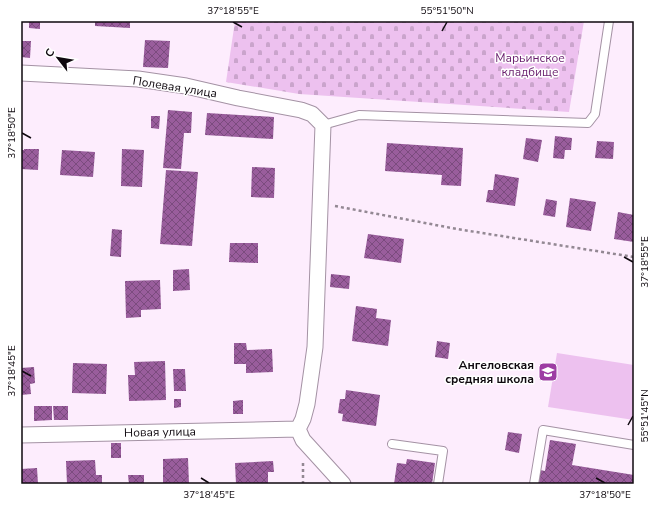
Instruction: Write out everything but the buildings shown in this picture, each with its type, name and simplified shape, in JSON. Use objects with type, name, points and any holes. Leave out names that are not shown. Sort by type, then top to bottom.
[{"type":"street","name":"Полевая улица","points":[[21,73],[138,79],[186,86],[301,110],[312,114],[323,125]]},
{"type":"street","points":[[323,125],[315,347],[307,404],[303,419],[298,429],[304,440],[343,484]]},
{"type":"street","name":"Новая улица","points":[[21,435],[298,429]]},
{"type":"lane","points":[[323,125],[359,115],[588,123],[595,114],[609,21]]},
{"type":"lane","points":[[534,484],[542,430],[634,445]]},
{"type":"lane","points":[[392,444],[443,451],[438,484]]},
{"type":"path","points":[[321,203],[457,230],[634,257]]},
{"type":"green space","name":"Марьинское кладбище","points":[[235,21],[584,21],[569,112],[299,94],[226,82]]},
{"type":"green space","points":[[557,353],[634,365],[634,420],[548,407]]},
{"type":"place","name":"Ангеловская средняя школа","points":[[548,372]]}]
